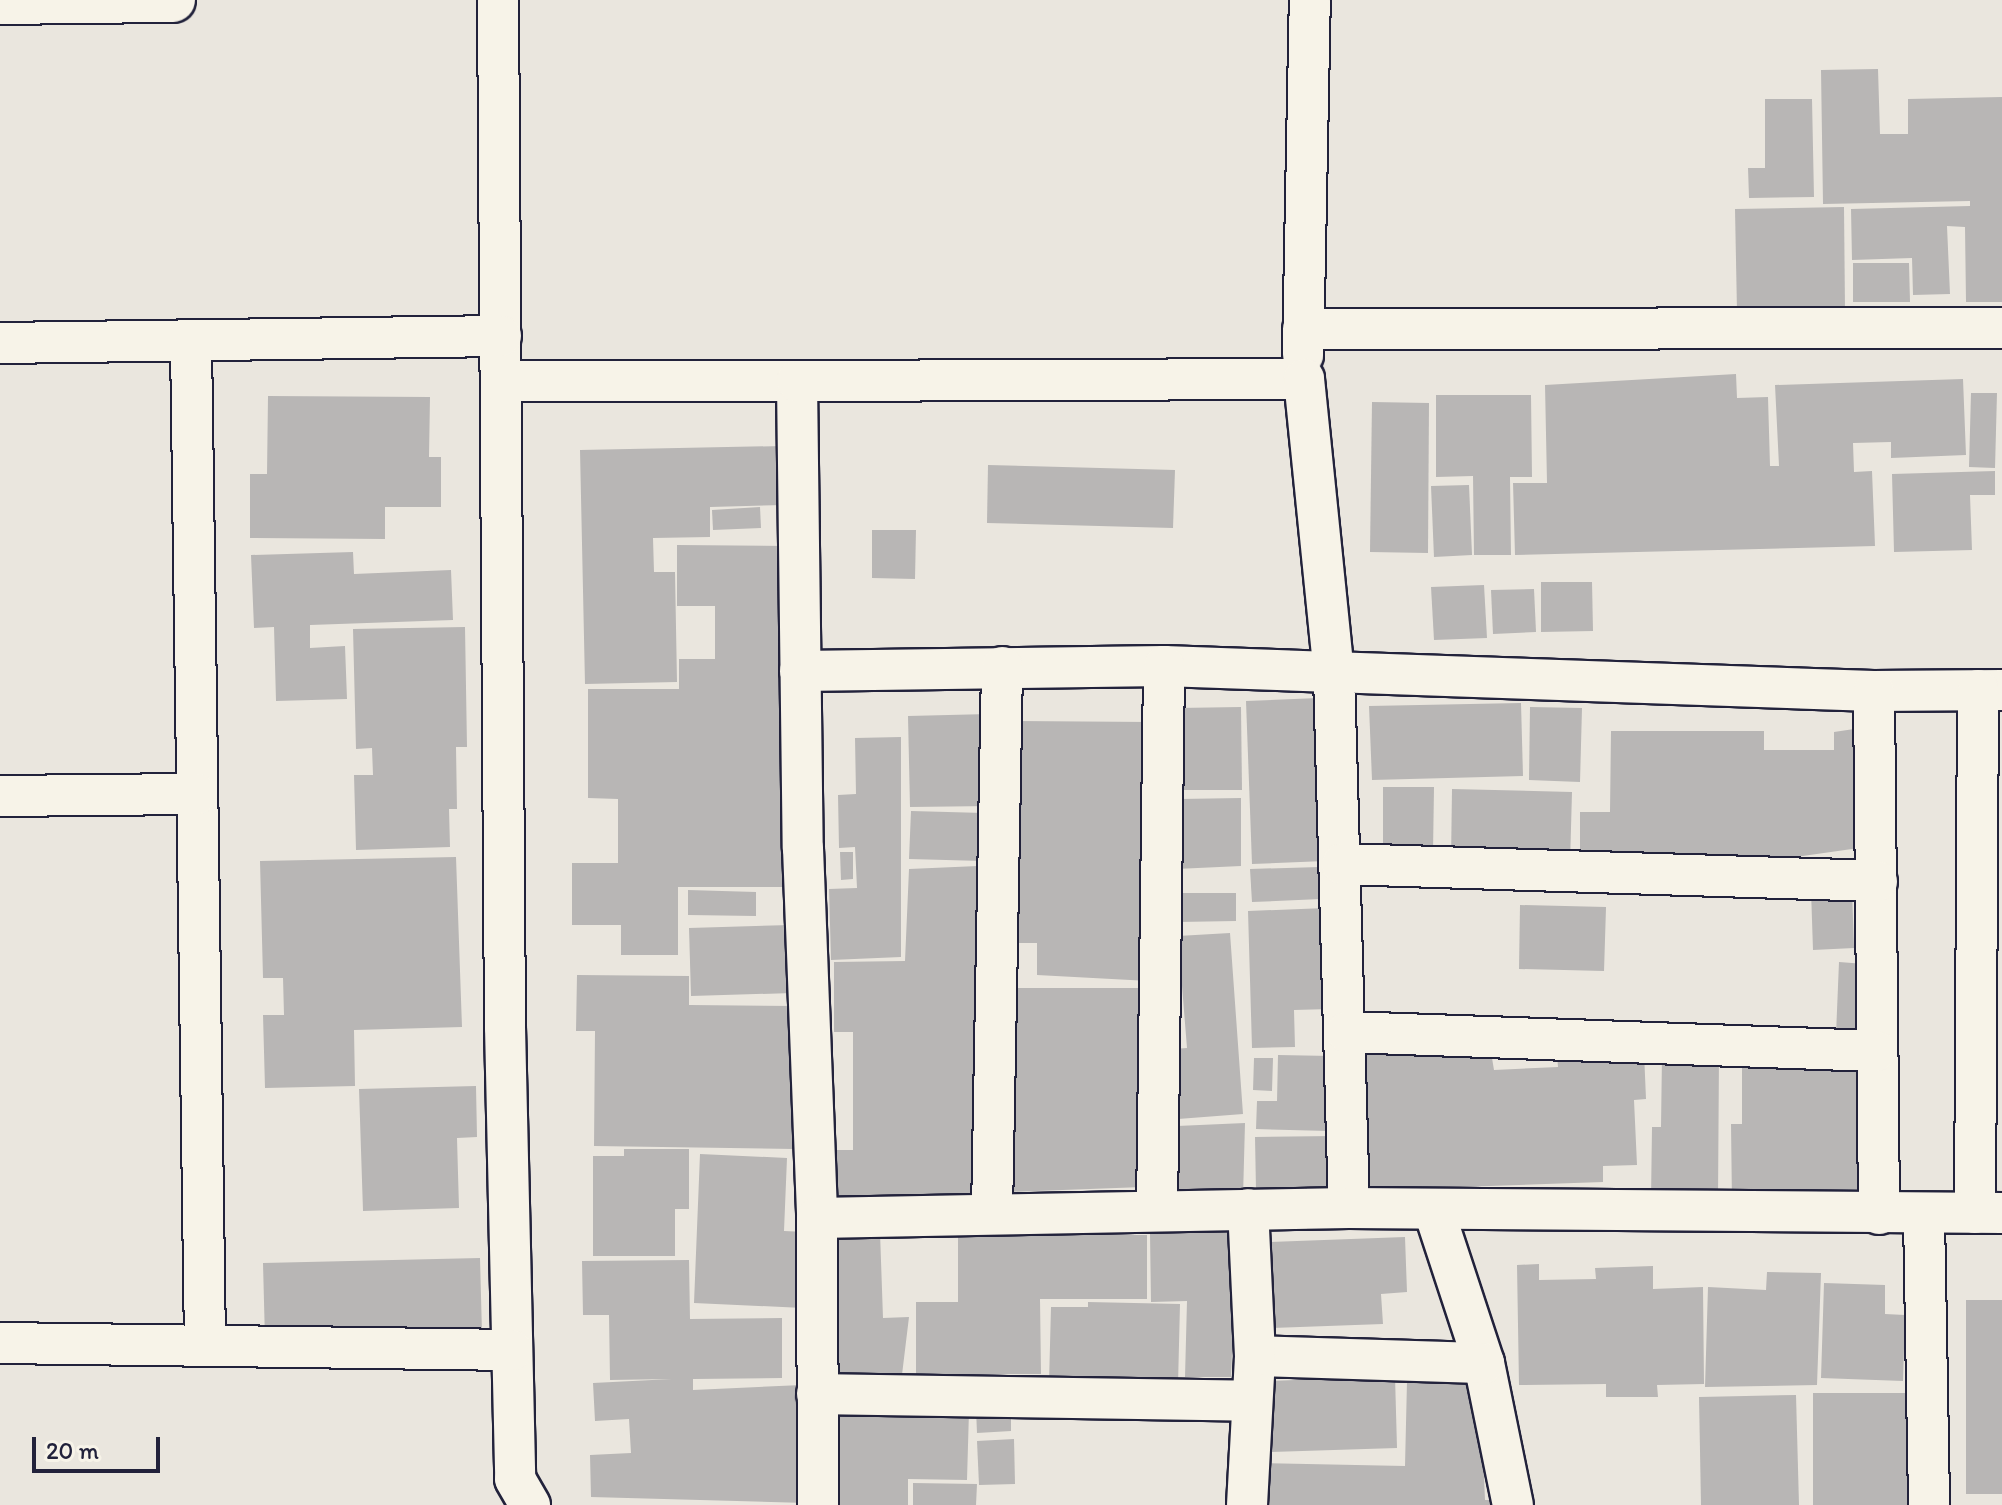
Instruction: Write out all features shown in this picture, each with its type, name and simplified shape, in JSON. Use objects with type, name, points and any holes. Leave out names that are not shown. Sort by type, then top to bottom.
[{"type":"street","points":[[0,2],[173,0]]},
{"type":"street","points":[[498,0],[512,1350],[515,1479],[530,1505]]},
{"type":"street","points":[[1310,0],[1304,379],[1334,675],[1347,1032],[1349,1208]]},
{"type":"street","points":[[1303,329],[2002,328]]},
{"type":"street","points":[[0,343],[501,336]]},
{"type":"street","points":[[191,342],[205,1346]]},
{"type":"street","points":[[501,381],[1304,379]]},
{"type":"street","points":[[797,381],[800,671],[817,1218],[818,1505]]},
{"type":"street","points":[[800,671],[1164,666],[1334,675],[1874,691],[1990,690],[1989,1213],[1924,1215],[1349,1208],[817,1218]]},
{"type":"street","points":[[1157,1211],[1164,666]]},
{"type":"street","points":[[992,1213],[1002,667]]},
{"type":"street","points":[[1874,691],[1879,1214]]},
{"type":"street","points":[[0,796],[197,794]]},
{"type":"street","points":[[1342,864],[1877,881]]},
{"type":"street","points":[[1347,1032],[1876,1051]]},
{"type":"street","points":[[1247,1505],[1248,1401],[1255,1356],[1248,1209]]},
{"type":"street","points":[[1434,1211],[1484,1363],[1513,1505]]},
{"type":"street","points":[[1924,1215],[1929,1505]]},
{"type":"street","points":[[0,1343],[512,1350]]},
{"type":"street","points":[[1255,1356],[1484,1363]]},
{"type":"street","points":[[817,1394],[1248,1401]]},
{"type":"building","points":[[1878,69],[1880,134],[1908,134],[1908,99],[2002,97],[2002,302],[1966,302],[1965,227],[1947,226],[1950,294],[1913,295],[1912,258],[1852,260],[1851,209],[1970,206],[1970,201],[1823,204],[1821,70]]},
{"type":"building","points":[[1765,99],[1812,99],[1814,197],[1749,198],[1748,168],[1765,168]]},
{"type":"building","points":[[1844,207],[1845,309],[1737,311],[1735,209]]},
{"type":"building","points":[[1853,263],[1909,263],[1910,302],[1853,302]]},
{"type":"building","points":[[1736,374],[1737,398],[1768,397],[1770,466],[1779,466],[1775,385],[1963,379],[1966,455],[1891,458],[1891,442],[1853,443],[1854,472],[1872,471],[1875,546],[1515,555],[1513,483],[1547,483],[1545,385]]},
{"type":"building","points":[[1971,393],[1997,393],[1995,468],[1969,467]]},
{"type":"building","points":[[1436,395],[1531,395],[1532,477],[1510,477],[1511,555],[1474,555],[1473,476],[1436,477]]},
{"type":"building","points":[[268,396],[430,397],[429,457],[441,457],[441,507],[385,507],[385,539],[250,538],[250,474],[267,474]]},
{"type":"building","points":[[1372,402],[1429,403],[1428,553],[1370,552]]},
{"type":"building","points":[[783,446],[784,505],[710,507],[710,537],[653,538],[654,572],[675,572],[677,682],[585,684],[580,450]]},
{"type":"building","points":[[988,465],[1175,470],[1173,528],[987,523]]},
{"type":"building","points":[[1995,471],[1995,495],[1970,495],[1972,550],[1894,552],[1892,474]]},
{"type":"building","points":[[1469,485],[1472,555],[1434,557],[1431,486]]},
{"type":"building","points":[[760,507],[761,528],[713,530],[712,510]]},
{"type":"building","points":[[872,530],[916,530],[915,579],[872,578]]},
{"type":"building","points":[[677,545],[788,546],[787,887],[678,887],[678,955],[621,955],[621,925],[572,925],[572,863],[618,863],[618,799],[588,798],[588,689],[679,689],[679,659],[715,659],[715,606],[677,606]]},
{"type":"building","points":[[353,552],[354,574],[451,570],[453,620],[310,625],[310,648],[345,646],[347,699],[276,701],[274,627],[254,628],[251,555]]},
{"type":"building","points":[[1541,582],[1592,582],[1593,631],[1541,632]]},
{"type":"building","points":[[1484,585],[1487,638],[1434,640],[1431,587]]},
{"type":"building","points":[[1534,589],[1536,632],[1493,634],[1491,590]]},
{"type":"building","points":[[465,627],[467,747],[456,747],[457,809],[449,809],[450,847],[356,850],[354,775],[373,775],[372,748],[356,749],[353,629]]},
{"type":"building","points":[[1318,698],[1325,861],[1252,864],[1246,701]]},
{"type":"building","points":[[1521,703],[1523,776],[1372,780],[1369,706]]},
{"type":"building","points":[[1241,707],[1242,790],[1179,790],[1178,708]]},
{"type":"building","points":[[1530,707],[1582,708],[1580,782],[1529,780]]},
{"type":"building","points":[[989,714],[991,806],[910,807],[908,716]]},
{"type":"building","points":[[1012,721],[1150,722],[1149,981],[1037,975],[1037,943],[1012,943]]},
{"type":"building","points":[[1854,729],[1859,848],[1768,861],[1580,861],[1580,812],[1610,812],[1611,731],[1764,731],[1764,750],[1834,750],[1834,732]]},
{"type":"building","points":[[901,737],[901,957],[831,960],[829,889],[857,888],[855,847],[839,848],[838,795],[856,794],[855,738]]},
{"type":"building","points":[[1383,787],[1434,787],[1433,851],[1383,850]]},
{"type":"building","points":[[1452,789],[1572,792],[1570,864],[1451,860]]},
{"type":"building","points":[[1241,798],[1241,866],[1176,869],[1180,799]]},
{"type":"building","points":[[911,811],[984,813],[983,861],[909,859]]},
{"type":"building","points":[[840,852],[853,852],[853,879],[841,880]]},
{"type":"building","points":[[456,857],[462,1027],[354,1030],[355,1086],[265,1088],[263,1015],[284,1015],[283,978],[263,978],[260,861]]},
{"type":"building","points":[[978,866],[979,1206],[832,1206],[832,1150],[853,1150],[853,1032],[834,1032],[834,962],[905,961],[909,869]]},
{"type":"building","points":[[1320,867],[1321,899],[1252,902],[1250,869]]},
{"type":"building","points":[[1852,889],[1854,948],[1813,950],[1811,890]]},
{"type":"building","points":[[688,890],[756,892],[756,916],[688,915]]},
{"type":"building","points":[[1178,893],[1236,893],[1236,921],[1178,922]]},
{"type":"building","points":[[1520,905],[1606,907],[1604,971],[1519,969]]},
{"type":"building","points":[[1326,908],[1330,1009],[1294,1010],[1295,1047],[1252,1048],[1248,911]]},
{"type":"building","points":[[791,925],[793,993],[691,996],[689,928]]},
{"type":"building","points":[[1230,933],[1243,1114],[1178,1119],[1173,1049],[1187,1048],[1178,936]]},
{"type":"building","points":[[1839,962],[1865,964],[1862,1036],[1836,1035]]},
{"type":"building","points":[[577,975],[689,976],[689,1005],[795,1006],[794,1149],[594,1146],[595,1031],[576,1031]]},
{"type":"building","points":[[1004,988],[1141,988],[1143,1187],[1006,1192]]},
{"type":"building","points":[[1365,1040],[1490,1046],[1494,1070],[1558,1067],[1557,1055],[1644,1052],[1646,1099],[1634,1100],[1637,1165],[1603,1166],[1603,1182],[1370,1190]]},
{"type":"building","points":[[1278,1055],[1331,1056],[1329,1131],[1256,1129],[1257,1101],[1277,1101]]},
{"type":"building","points":[[1662,1055],[1719,1055],[1718,1199],[1651,1199],[1652,1127],[1661,1127]]},
{"type":"building","points":[[1254,1058],[1273,1058],[1272,1091],[1253,1090]]},
{"type":"building","points":[[1742,1062],[1866,1062],[1866,1204],[1732,1204],[1731,1124],[1742,1124]]},
{"type":"building","points":[[476,1086],[477,1137],[457,1138],[459,1208],[363,1211],[359,1089]]},
{"type":"building","points":[[1245,1123],[1243,1197],[1175,1194],[1177,1126]]},
{"type":"building","points":[[1334,1136],[1335,1189],[1256,1190],[1255,1137]]},
{"type":"building","points":[[624,1149],[689,1149],[689,1209],[675,1209],[675,1256],[593,1256],[593,1156],[624,1156]]},
{"type":"building","points":[[700,1154],[787,1158],[784,1231],[806,1232],[803,1308],[694,1303]]},
{"type":"building","points":[[880,1232],[883,1318],[909,1317],[901,1383],[838,1384],[838,1234]]},
{"type":"building","points":[[1237,1232],[1231,1377],[1185,1377],[1187,1301],[1151,1302],[1150,1233]]},
{"type":"building","points":[[958,1235],[1147,1235],[1147,1299],[1040,1299],[1041,1374],[916,1374],[916,1302],[958,1302]]},
{"type":"building","points":[[1405,1237],[1407,1292],[1381,1294],[1383,1324],[1272,1328],[1269,1242]]},
{"type":"building","points":[[480,1258],[482,1334],[265,1340],[263,1263]]},
{"type":"building","points":[[689,1260],[690,1319],[782,1318],[782,1378],[693,1379],[693,1390],[802,1385],[807,1503],[591,1497],[590,1455],[631,1453],[629,1419],[595,1421],[593,1383],[672,1379],[610,1380],[609,1315],[583,1315],[582,1261]]},
{"type":"building","points":[[1539,1264],[1539,1280],[1596,1279],[1595,1268],[1653,1266],[1653,1289],[1703,1287],[1704,1384],[1657,1385],[1658,1397],[1606,1397],[1606,1384],[1519,1385],[1517,1265]]},
{"type":"building","points":[[1767,1272],[1821,1273],[1817,1385],[1705,1387],[1708,1287],[1766,1290]]},
{"type":"building","points":[[1824,1283],[1885,1285],[1885,1314],[1905,1315],[1903,1381],[1821,1378]]},
{"type":"building","points":[[1966,1300],[2002,1300],[2002,1494],[1966,1494]]},
{"type":"building","points":[[1088,1302],[1180,1304],[1178,1385],[1049,1383],[1051,1307],[1088,1307]]},
{"type":"building","points":[[1395,1376],[1397,1448],[1271,1452],[1269,1381]]},
{"type":"building","points":[[1407,1381],[1480,1386],[1485,1500],[1510,1500],[1510,1505],[1258,1505],[1259,1463],[1405,1466]]},
{"type":"building","points":[[1813,1393],[1914,1393],[1914,1505],[1813,1505]]},
{"type":"building","points":[[1796,1395],[1799,1505],[1701,1505],[1699,1397]]},
{"type":"building","points":[[838,1409],[969,1411],[967,1480],[908,1479],[908,1505],[836,1505]]},
{"type":"building","points":[[976,1409],[1011,1409],[1011,1431],[977,1433]]},
{"type":"building","points":[[1014,1439],[1015,1484],[979,1485],[977,1441]]},
{"type":"building","points":[[913,1483],[977,1484],[976,1505],[913,1505]]}]
